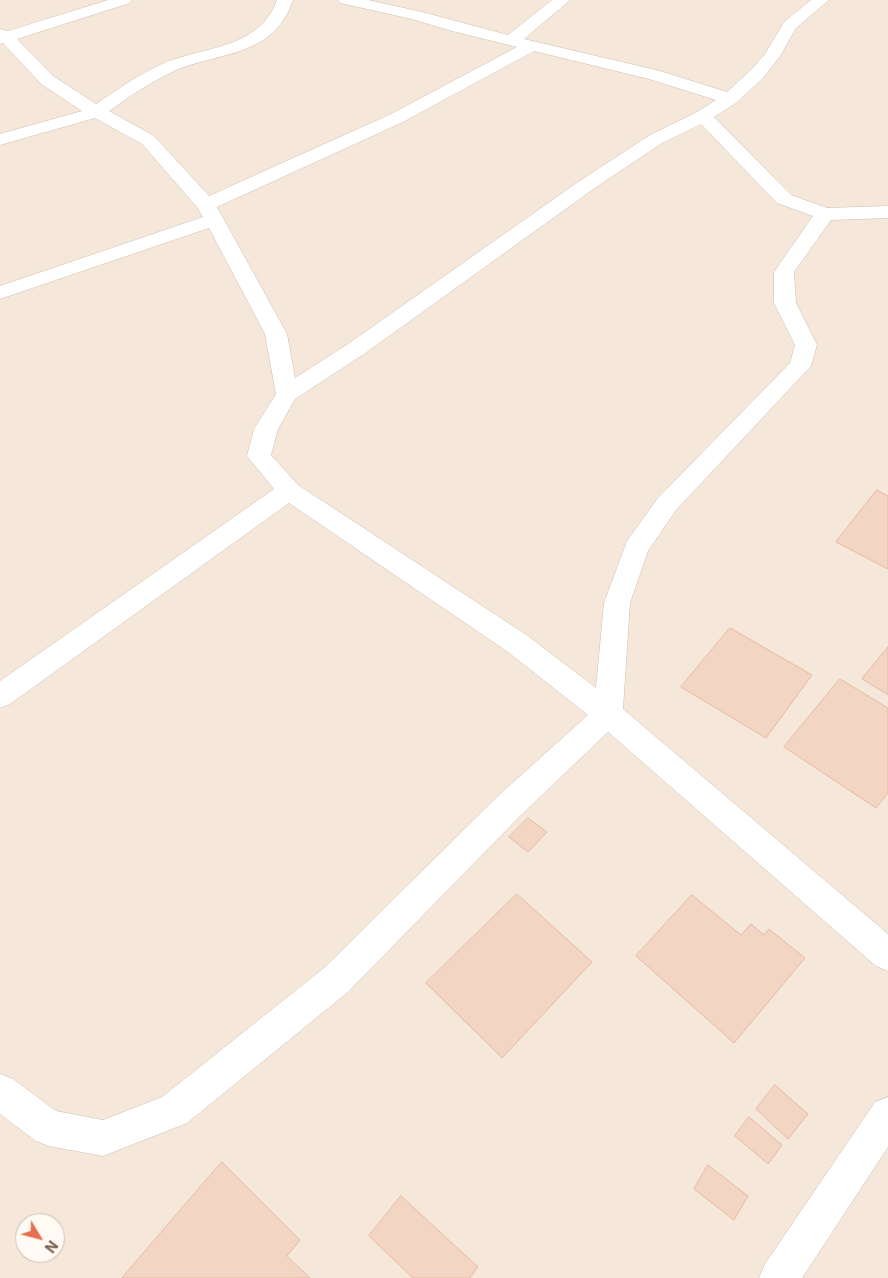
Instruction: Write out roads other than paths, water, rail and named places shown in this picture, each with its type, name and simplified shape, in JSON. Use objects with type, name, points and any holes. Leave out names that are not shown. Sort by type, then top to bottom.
[{"type":"street","points":[[2,37],[124,0]]},
{"type":"street","points":[[0,140],[97,112],[134,85],[170,67],[232,50],[265,31],[280,14],[285,0]]},
{"type":"street","points":[[346,0],[416,15],[511,41],[654,75],[730,99]]},
{"type":"street","points":[[511,41],[562,0]]},
{"type":"street","points":[[821,0],[790,26],[772,56],[757,74],[730,99],[703,116],[656,139],[585,186],[356,349],[287,394],[266,429],[259,456],[289,491],[518,644],[608,714],[888,955]]},
{"type":"street","points":[[2,37],[47,80],[97,112],[148,140],[210,213],[276,334],[287,394]]},
{"type":"street","points":[[0,292],[210,213],[397,118],[532,46]]},
{"type":"street","points":[[703,116],[784,198],[825,214],[888,212]]},
{"type":"street","points":[[0,1092],[49,1128],[103,1138],[174,1110],[336,980],[509,806],[608,714],[617,603],[636,548],[667,504],[800,366],[806,345],[785,303],[784,272],[825,214]]},
{"type":"street","points":[[0,696],[289,491]]},
{"type":"street","points":[[779,1278],[888,1115]]}]
